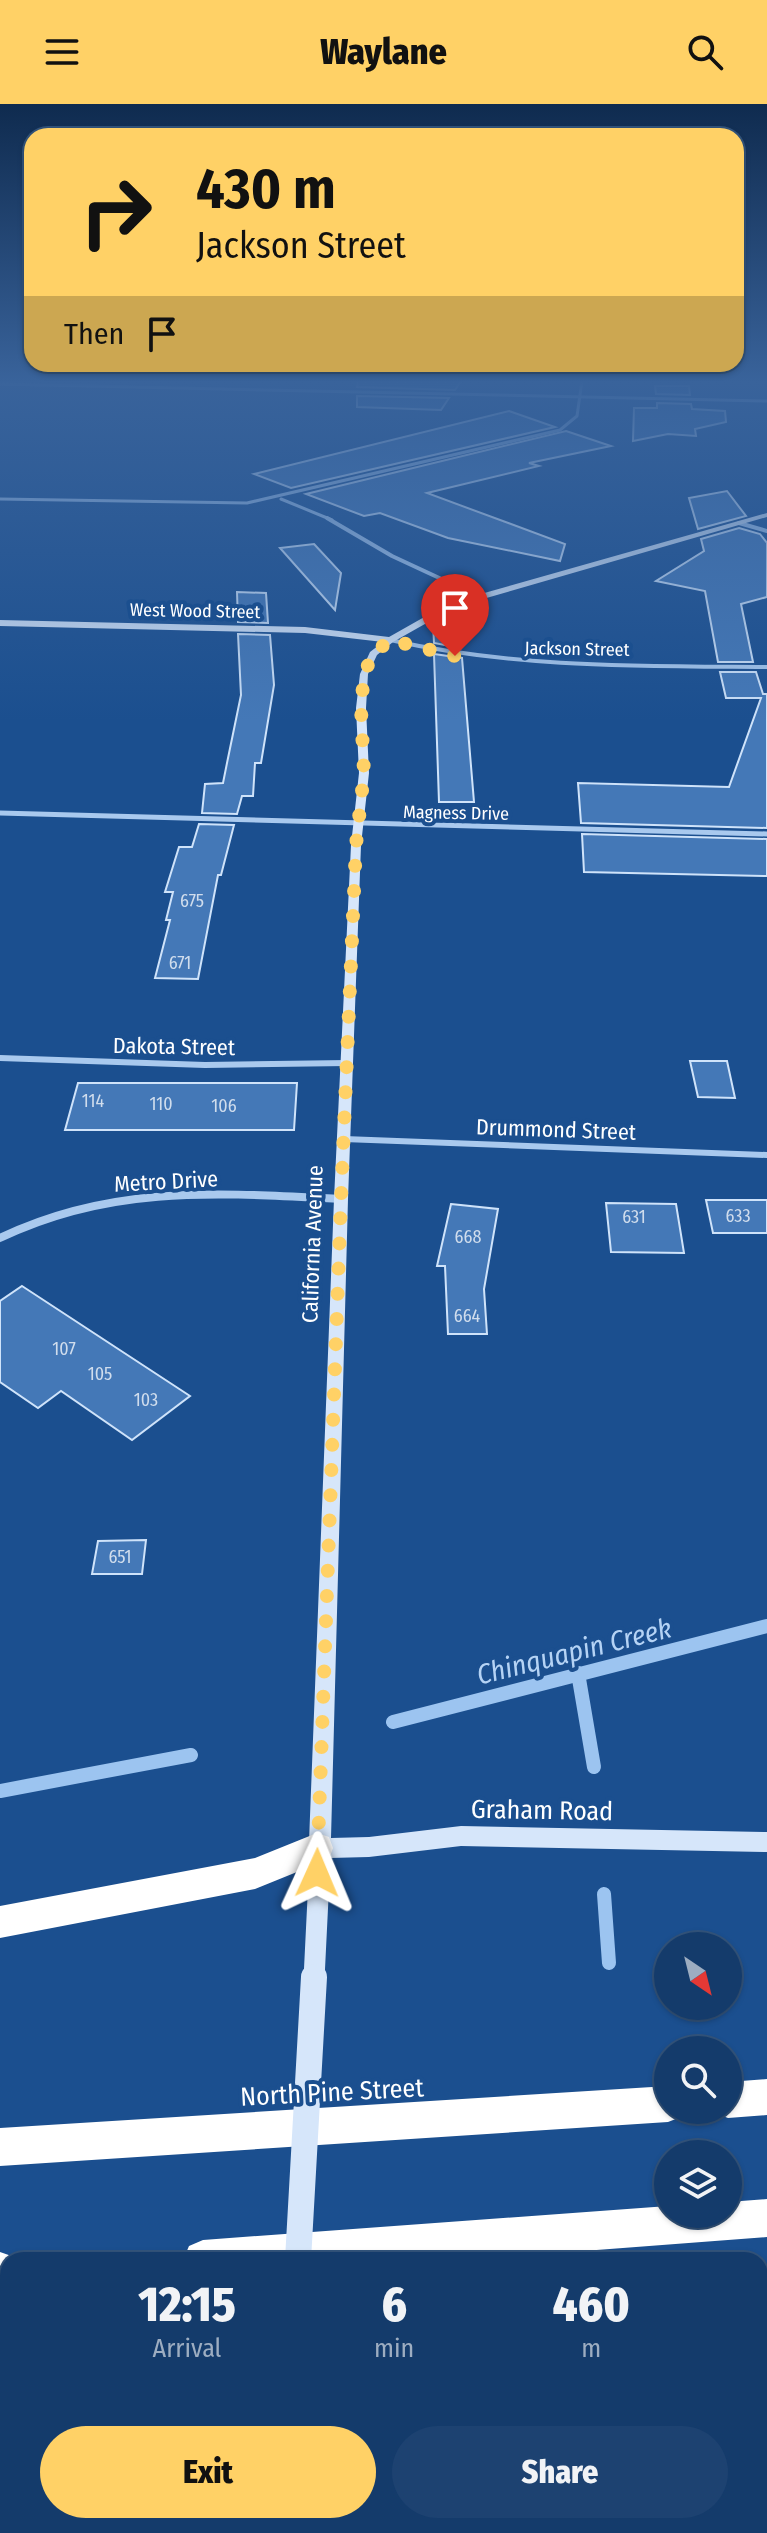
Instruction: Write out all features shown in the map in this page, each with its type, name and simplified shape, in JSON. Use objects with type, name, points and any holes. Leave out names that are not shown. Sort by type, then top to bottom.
[{"type":"highway","points":[[0,1922],[255,1873],[317,1848]]},
{"type":"highway","points":[[742,2099],[767,2097]]},
{"type":"highway","name":"North Pine Street","points":[[0,2147],[654,2105]]},
{"type":"highway","points":[[310,2252],[767,2218]]},
{"type":"main road","name":"California Avenue","points":[[298,2252],[318,1898],[317,1848],[341,1199],[356,845],[364,773],[361,708],[364,674],[373,654],[390,640],[431,615],[478,596],[767,515]]},
{"type":"main road","name":"West Wood Street","points":[[0,623],[305,630],[390,640]]},
{"type":"main road","name":"Graham Road","points":[[317,1848],[369,1847],[461,1836],[767,1842]]},
{"type":"street","points":[[0,499],[221,504],[295,494]]},
{"type":"street","points":[[280,498],[346,526],[392,556],[478,596]]},
{"type":"street","points":[[739,523],[767,531]]},
{"type":"street","name":"Jackson Street","points":[[390,640],[455,656],[508,662],[767,667]]},
{"type":"street","name":"Magness Drive","points":[[0,813],[360,826],[767,834]]},
{"type":"street","name":"Dakota Street","points":[[0,1058],[191,1065],[348,1063]]},
{"type":"street","name":"Drummond Street","points":[[344,1139],[767,1155]]},
{"type":"street","name":"Metro Drive","points":[[0,1238],[59,1213],[111,1200],[164,1195],[341,1199]]},
{"type":"building","points":[[307,494],[431,494],[565,544],[560,561],[448,538],[380,513],[364,516]]},
{"type":"building","points":[[730,494],[746,516],[698,529],[689,498]]},
{"type":"building","points":[[739,528],[760,534],[767,543],[767,597],[741,604],[753,662],[718,662],[705,591],[656,581],[704,551],[701,539]]},
{"type":"building","points":[[314,544],[341,573],[335,610],[280,548]]},
{"type":"building","points":[[237,592],[266,593],[268,623],[238,622]]},
{"type":"building","points":[[458,609],[461,648],[434,643],[433,623]]},
{"type":"building","points":[[238,634],[270,635],[274,685],[261,763],[255,763],[253,796],[242,796],[237,814],[202,813],[205,784],[223,783],[241,695]]},
{"type":"building","points":[[434,654],[462,658],[474,802],[439,802]]},
{"type":"building","points":[[720,672],[756,672],[763,694],[767,694],[767,828],[581,823],[578,783],[729,787],[761,698],[726,698]]},
{"type":"building","points":[[199,824],[234,825],[221,875],[218,875],[198,979],[155,978],[170,920],[166,920],[173,892],[165,892],[179,847],[192,847]]},
{"type":"building","points":[[582,834],[767,839],[767,876],[584,872]]},
{"type":"building","points":[[690,1061],[727,1061],[735,1098],[698,1097]]},
{"type":"building","points":[[78,1083],[297,1083],[294,1130],[65,1130]]},
{"type":"building","points":[[706,1200],[767,1200],[767,1233],[713,1233]]},
{"type":"building","points":[[606,1203],[676,1204],[684,1253],[611,1252]]},
{"type":"building","points":[[451,1204],[498,1209],[484,1289],[487,1334],[448,1334],[445,1266],[437,1266]]},
{"type":"building","points":[[22,1286],[190,1396],[132,1440],[61,1391],[38,1408],[0,1382],[0,1301]]},
{"type":"building","points":[[146,1540],[142,1574],[92,1574],[98,1541]]},
{"type":"waterway","name":"Chinquapin Creek","points":[[578,1674],[767,1626]]},
{"type":"waterway","name":"Chinquapin Creek","points":[[393,1722],[578,1674]]},
{"type":"waterway","points":[[578,1674],[594,1767]]},
{"type":"waterway","name":"Chinquapin Creek","points":[[0,1791],[191,1755]]},
{"type":"waterway","points":[[604,1894],[609,1963]]},
{"type":"route","points":[[317,1873],[356,845],[364,773],[362,690],[364,674],[373,654],[390,640],[455,656]]}]
